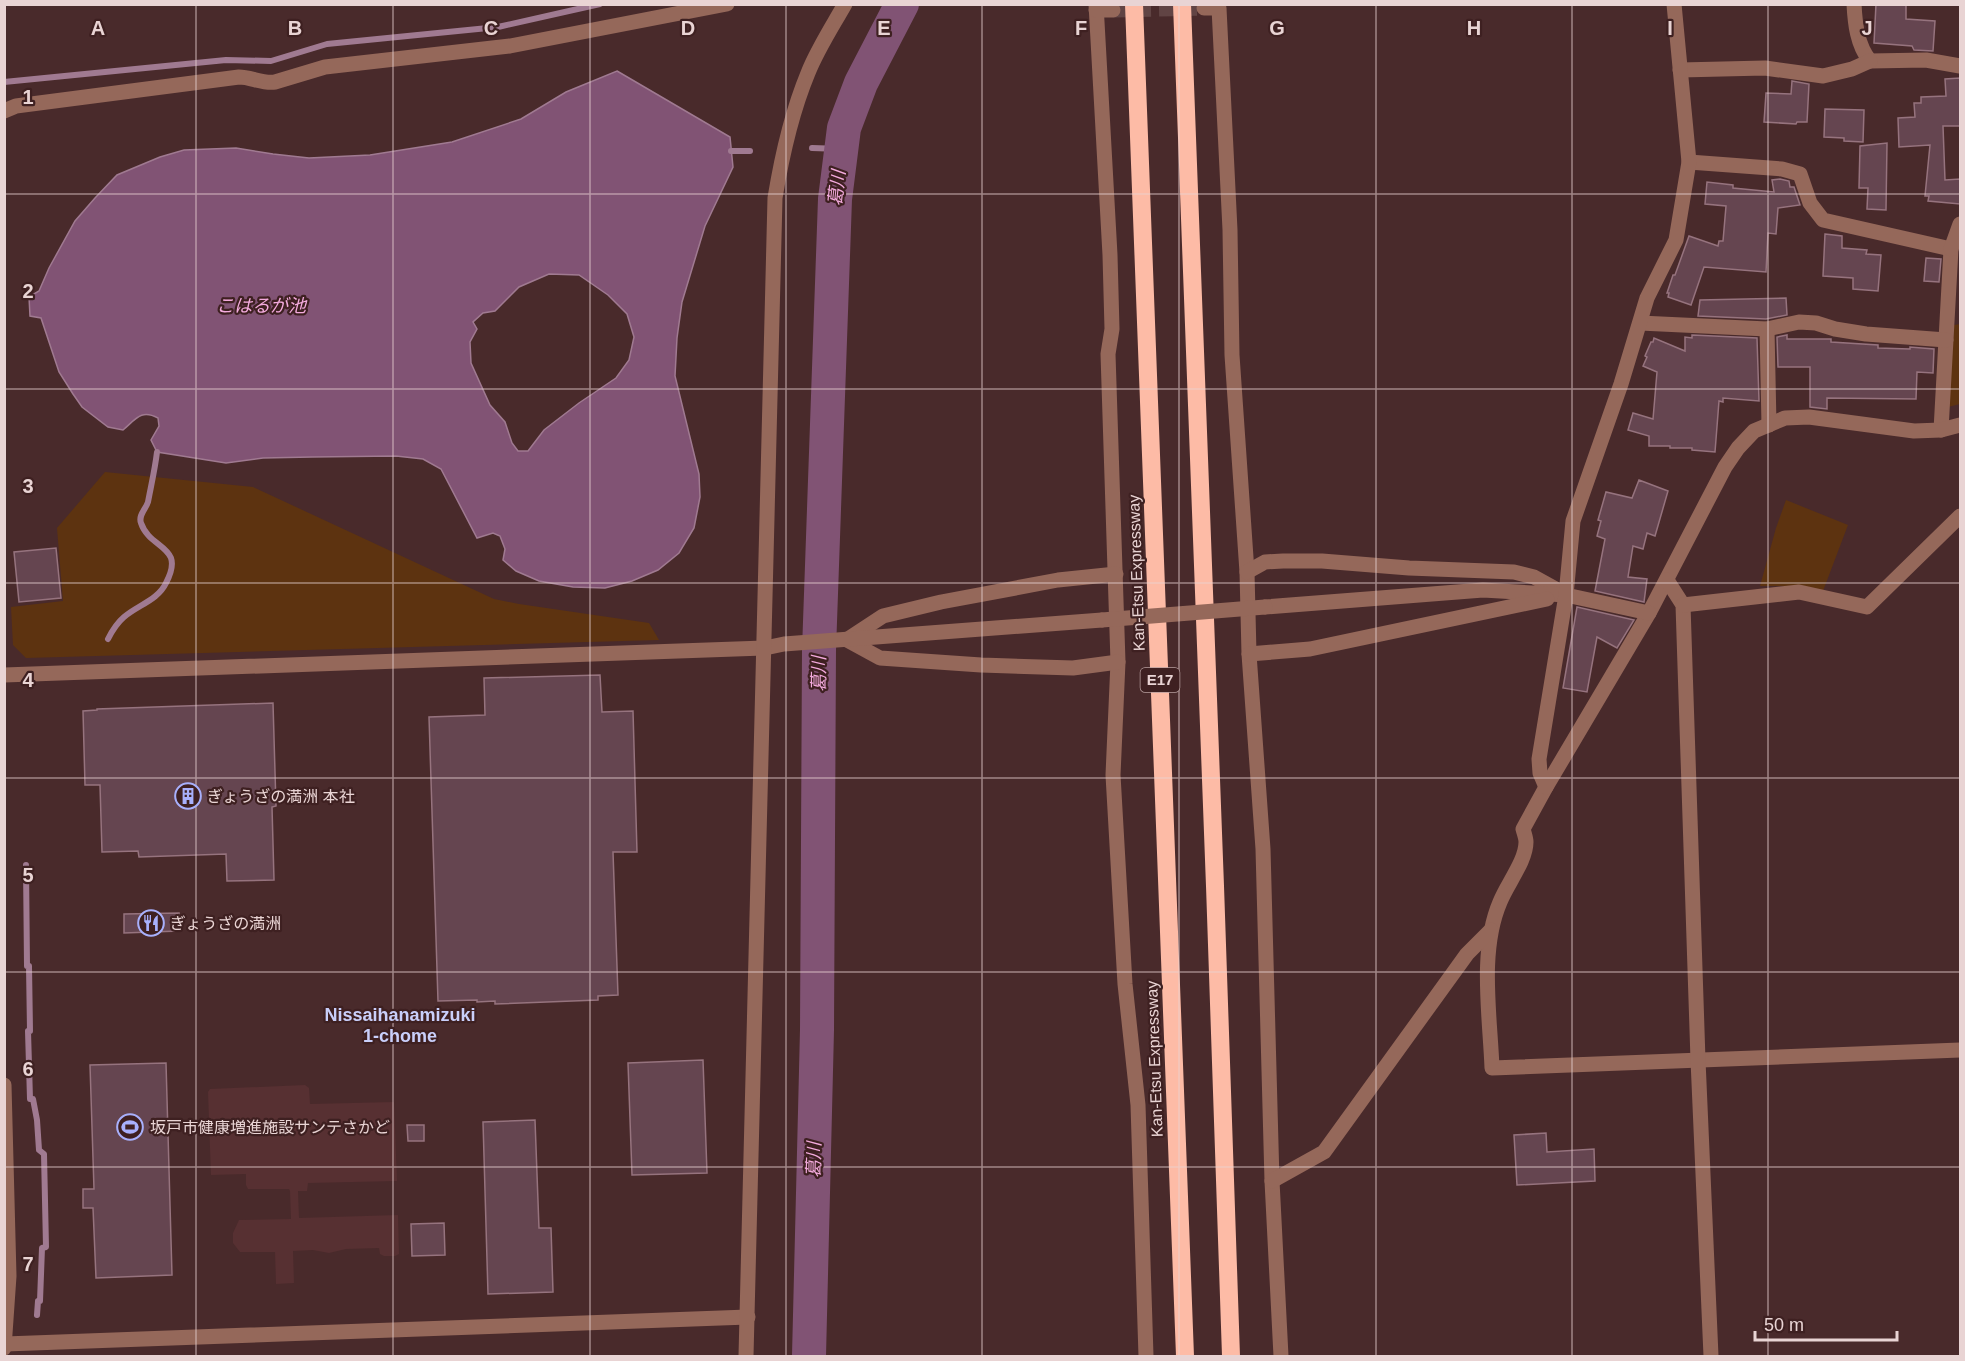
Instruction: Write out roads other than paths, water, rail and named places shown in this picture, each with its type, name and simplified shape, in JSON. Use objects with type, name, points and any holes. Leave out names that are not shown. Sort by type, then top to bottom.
[{"type":"highway","name":"Kan-Etsu Expressway","points":[[1134,4],[1185,1356]]},
{"type":"highway","points":[[1182,4],[1231,1356]]},
{"type":"street","points":[[4,111],[16,106],[238,77],[248,77],[269,83],[325,67],[510,46],[727,4]]},
{"type":"street","points":[[746,1356],[776,198],[781,158],[793,114],[808,72],[845,4]]},
{"type":"street","points":[[1546,787],[1540,773],[1539,759],[1566,595],[1573,521],[1621,384],[1647,298],[1676,240],[1689,162],[1674,4]]},
{"type":"street","points":[[1854,4],[1856,27],[1870,61]]},
{"type":"street","points":[[1113,10],[1096,7],[1112,329],[1108,363],[1118,662],[1113,776],[1125,984],[1138,1106],[1146,1356]]},
{"type":"street","points":[[1204,8],[1219,8],[1230,230],[1232,355],[1263,849],[1272,1181],[1281,1356]]},
{"type":"street","points":[[1680,70],[1765,68],[1823,76],[1852,69],[1870,61],[1926,60],[1960,66]]},
{"type":"street","points":[[1689,162],[1782,169],[1800,174],[1810,203],[1823,220],[1951,249]]},
{"type":"street","points":[[1941,430],[1951,249],[1960,224]]},
{"type":"street","points":[[1640,323],[1767,329],[1799,322],[1816,323],[1866,334],[1946,340]]},
{"type":"street","points":[[1767,329],[1769,425]]},
{"type":"street","points":[[1960,425],[1941,430],[1914,431],[1809,417],[1785,418],[1754,431],[1738,448],[1725,467],[1648,614],[1523,829],[1526,843],[1521,861],[1500,902],[1491,930],[1487,953],[1492,1068],[1960,1050]]},
{"type":"street","points":[[1683,605],[1799,592],[1867,607],[1960,516]]},
{"type":"street","points":[[1247,572],[1265,562],[1283,561],[1322,561],[1409,568],[1514,572],[1534,577],[1566,595]]},
{"type":"street","points":[[844,640],[883,616],[895,613],[1058,580],[1116,574]]},
{"type":"street","points":[[1667,580],[1683,605],[1698,1060],[1711,1356]]},
{"type":"street","points":[[4,675],[765,648],[784,644],[1483,590],[1566,595],[1648,614]]},
{"type":"street","points":[[1249,654],[1310,649],[1566,595]]},
{"type":"street","points":[[844,640],[880,658],[1073,668],[1118,662]]},
{"type":"street","points":[[1272,1181],[1324,1152],[1467,954],[1491,930]]},
{"type":"street","points":[[4,1085],[9,1276],[5,1346],[748,1317]]},
{"type":"water","name":"こはるが池","points":[[617,71],[730,137],[733,167],[705,226],[682,302],[677,338],[675,376],[699,474],[700,497],[694,528],[679,553],[658,570],[632,581],[605,588],[573,587],[539,581],[516,571],[503,560],[505,549],[500,536],[493,533],[477,538],[441,469],[423,459],[396,456],[312,457],[263,458],[226,463],[157,452],[151,440],[159,426],[158,418],[152,415],[139,416],[123,430],[108,427],[82,407],[59,372],[41,318],[30,316],[29,297],[39,291],[75,221],[117,175],[160,157],[184,150],[236,148],[309,158],[370,155],[452,142],[521,119],[566,92]],"holes":[[[549,274],[579,275],[608,295],[627,314],[634,337],[629,360],[616,378],[544,430],[528,451],[518,451],[512,443],[505,422],[490,405],[471,363],[470,342],[477,329],[473,322],[483,313],[495,311],[519,287]]]},
{"type":"waterway","points":[[4,82],[226,60],[271,61],[327,44],[498,27],[600,4]]},
{"type":"waterway","name":"葛川","points":[[809,1356],[817,1030],[819,650],[835,199],[844,128],[861,83],[902,4]]},
{"type":"waterway","points":[[812,148],[842,149]]},
{"type":"waterway","points":[[731,151],[750,151]]},
{"type":"waterway","points":[[108,639],[124,617],[158,594],[171,571],[172,561],[169,554],[145,532],[140,520],[148,502],[157,452]]},
{"type":"waterway","points":[[26,865],[30,1099],[33,1099],[37,1120],[39,1150],[44,1154],[46,1247],[42,1248],[40,1301],[38,1301],[37,1315]]},
{"type":"tunnel","points":[[1113,10],[1204,8]]},
{"type":"place","name":"ぎょうざの満洲 本社","points":[[188,796]]},
{"type":"place","name":"ぎょうざの満洲","points":[[151,923]]},
{"type":"place","name":"坂戸市健康増進施設サンテさかど","points":[[130,1127]]},
{"type":"district","name":"Nissaihanamizuki 1-chome","points":[[400,1025]]}]
